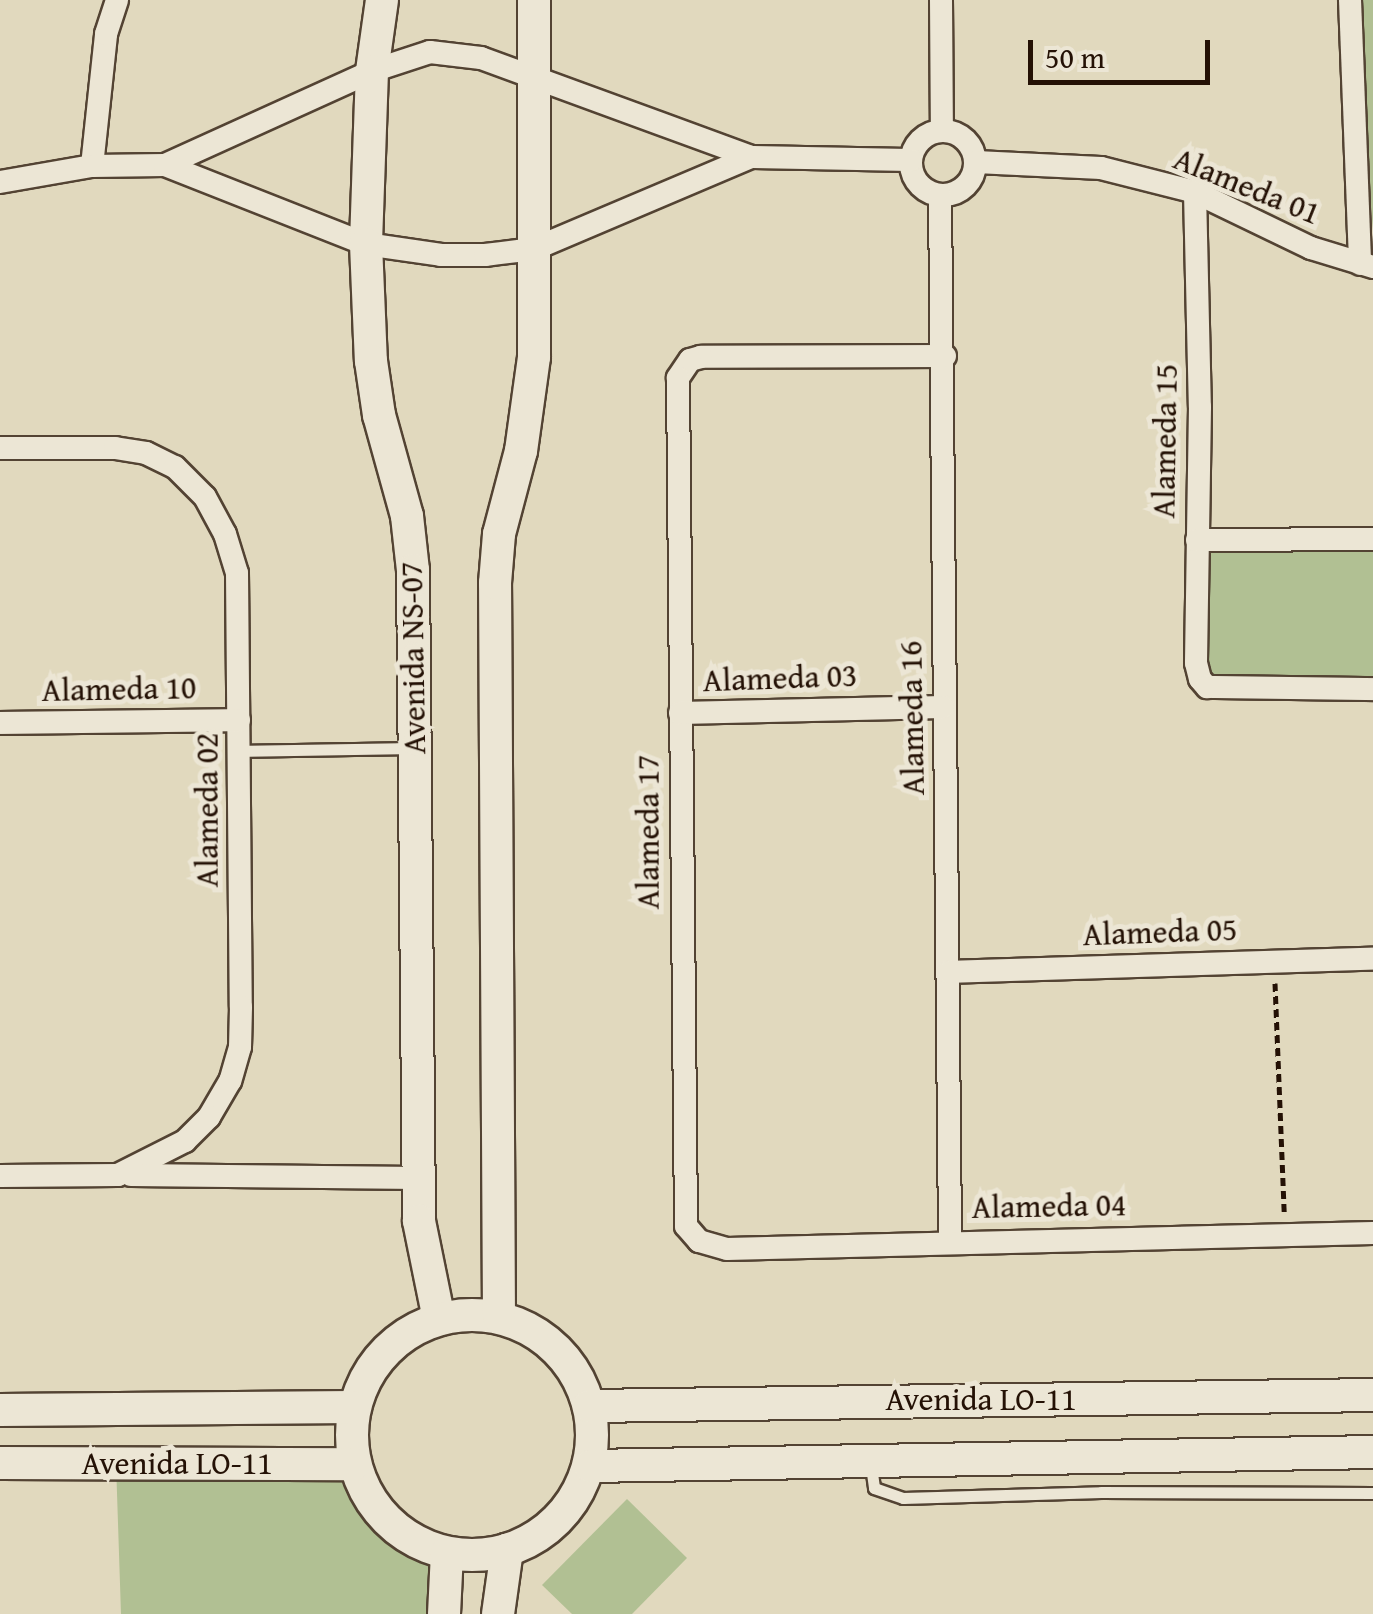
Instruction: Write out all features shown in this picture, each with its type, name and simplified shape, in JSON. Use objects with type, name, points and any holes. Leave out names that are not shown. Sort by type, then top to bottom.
[{"type":"street","points":[[92,166],[106,34],[117,0]]},
{"type":"street","name":"Avenida NS-07","points":[[382,0],[372,71],[366,244],[371,361],[379,415],[406,516],[413,570],[419,1221],[438,1319]]},
{"type":"street","points":[[499,1318],[495,583],[499,534],[521,451],[534,357],[534,0]]},
{"type":"street","points":[[941,0],[942,130]]},
{"type":"street","points":[[1350,0],[1366,266]]},
{"type":"street","points":[[166,165],[372,71],[430,52],[481,58],[751,157],[911,160]]},
{"type":"street","points":[[942,130],[962,136],[976,162],[966,186],[940,195],[922,188],[911,160],[918,142],[942,130]]},
{"type":"street","points":[[0,182],[92,166],[166,165],[366,244],[440,255],[534,249],[751,157]]},
{"type":"street","name":"Alameda 01","points":[[976,162],[1100,168],[1194,192],[1311,248],[1366,266]]},
{"type":"street","name":"Alameda 15","points":[[1194,192],[1200,407],[1196,663],[1207,688],[1373,689]]},
{"type":"street","name":"Alameda 16","points":[[940,195],[945,356],[943,707],[950,1241]]},
{"type":"street","name":"Alameda 17","points":[[727,1249],[691,1236],[683,1212],[676,388],[684,368],[701,357],[945,356]]},
{"type":"street","name":"Alameda 02","points":[[0,448],[115,448],[146,453],[175,468],[205,497],[226,534],[237,573],[240,720],[240,1047],[230,1081],[209,1117],[185,1141],[118,1174],[0,1176]]},
{"type":"street","points":[[1196,540],[1373,539]]},
{"type":"street","name":"Alameda 03","points":[[680,713],[943,707]]},
{"type":"street","name":"Alameda 10","points":[[0,723],[240,720]]},
{"type":"street","name":"Alameda 05","points":[[949,972],[1373,959]]},
{"type":"street","points":[[118,1174],[418,1178]]},
{"type":"street","name":"Alameda 04","points":[[727,1249],[1373,1232]]},
{"type":"street","points":[[468,1314],[499,1318],[530,1329],[556,1349],[577,1375],[589,1406],[590,1466],[573,1501],[544,1531],[507,1550],[477,1555],[446,1553],[405,1536],[372,1504],[354,1464],[354,1407],[370,1368],[400,1337],[438,1319],[468,1314]]},
{"type":"street","name":"Avenida LO-11","points":[[589,1406],[1373,1394]]},
{"type":"street","name":"Avenida LO-11","points":[[0,1410],[354,1407]]},
{"type":"street","name":"Avenida LO-11","points":[[590,1466],[1373,1452]]},
{"type":"street","name":"Avenida LO-11","points":[[0,1463],[354,1464]]},
{"type":"street","points":[[498,1614],[507,1550]]},
{"type":"street","points":[[444,1614],[446,1553]]},
{"type":"lane","points":[[239,751],[415,748]]},
{"type":"lane","points":[[871,1462],[874,1488],[903,1498],[1100,1492],[1373,1493]]},
{"type":"path","points":[[1274,960],[1284,1234]]},
{"type":"green space","points":[[1351,0],[1373,0],[1373,229]]},
{"type":"green space","points":[[1373,539],[1373,689],[1207,687],[1197,540]]},
{"type":"green space","points":[[116,1463],[354,1464],[405,1535],[447,1553],[444,1614],[121,1614]]},
{"type":"green space","points":[[627,1499],[687,1558],[632,1614],[572,1614],[542,1585]]}]
